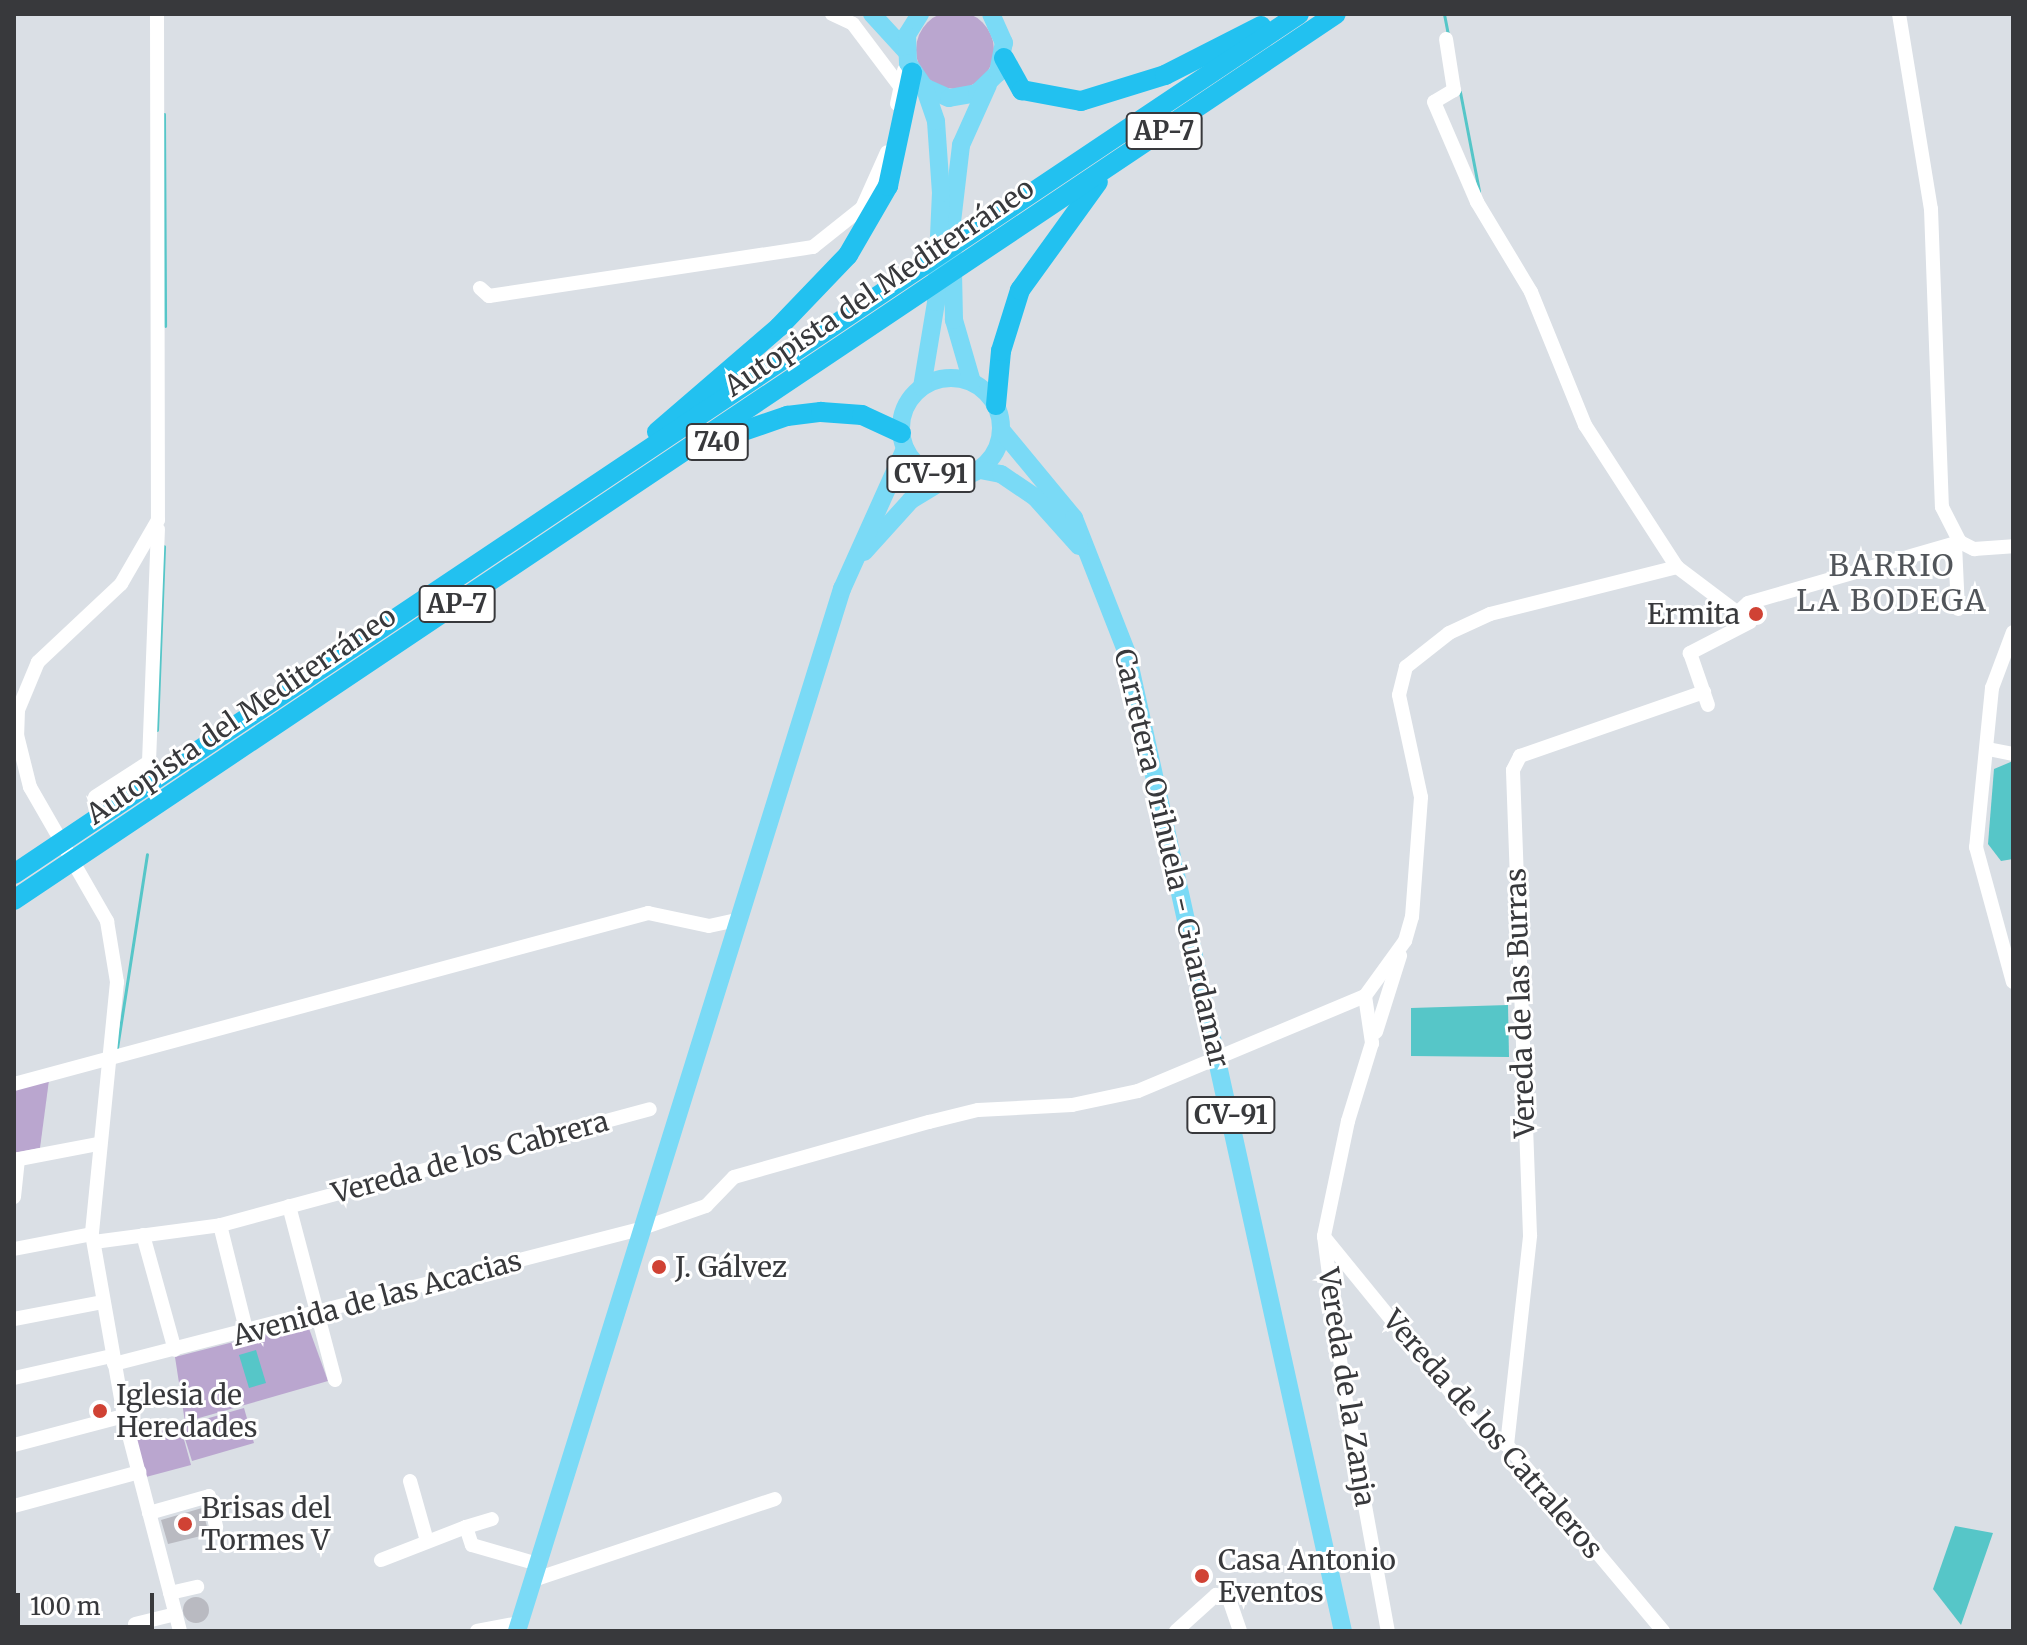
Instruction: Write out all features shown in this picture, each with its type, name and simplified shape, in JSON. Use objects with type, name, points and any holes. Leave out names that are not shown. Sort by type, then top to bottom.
[{"type":"highway","points":[[1004,58],[1022,90],[1081,101],[1165,75],[1282,14]]},
{"type":"highway","name":"Autopista del Mediterráneo","points":[[14,874],[1299,14]]},
{"type":"highway","name":"Autopista del Mediterráneo","points":[[14,900],[1336,14]]},
{"type":"highway","points":[[593,489],[760,345],[848,255],[888,186],[909,70]]},
{"type":"highway","points":[[996,405],[1001,351],[1020,290],[1110,167]]},
{"type":"highway","name":"740","points":[[551,540],[745,427],[821,412],[862,415],[903,441]]},
{"type":"main road","name":"CV-91","points":[[872,14],[909,70],[936,121],[941,193],[936,302],[922,387],[909,400],[903,441],[928,473],[946,479],[980,470],[995,454],[1002,431],[996,405]]},
{"type":"main road","points":[[920,14],[909,70],[949,98],[988,85]]},
{"type":"main road","points":[[996,405],[972,382],[954,320],[952,222],[961,145],[1004,58],[998,19]]},
{"type":"main road","points":[[922,387],[937,379],[972,382]]},
{"type":"main road","name":"Carretera Orihuela - Guardamar","points":[[1002,431],[1074,518],[1111,601],[1152,754],[1343,1631]]},
{"type":"main road","points":[[518,1627],[842,589],[903,441]]},
{"type":"main road","name":"Carretera Orihuela - Guardamar","points":[[980,470],[1018,484],[1051,512],[1087,557],[1111,601]]},
{"type":"main road","points":[[842,589],[876,534],[946,479]]},
{"type":"street","points":[[95,797],[149,762],[159,607],[157,14]]},
{"type":"street","points":[[832,14],[853,24],[885,64],[909,70]]},
{"type":"street","points":[[1899,14],[1931,209],[1939,485],[1947,523],[1957,543],[1958,609]]},
{"type":"street","points":[[1446,39],[1454,90],[1434,102],[1477,202],[1531,292],[1585,425],[1677,567],[1737,613],[1748,603],[1957,543],[1974,549],[2013,546]]},
{"type":"street","points":[[885,64],[909,70]]},
{"type":"street","points":[[480,288],[489,296],[813,247],[848,223],[873,193],[891,141],[909,70]]},
{"type":"street","points":[[158,520],[121,584],[52,646],[27,684],[18,710],[20,761],[45,816],[88,880],[107,921],[117,982],[98,1144],[93,1238],[124,1416],[180,1631]]},
{"type":"street","name":"Vereda de la Zanja","points":[[1388,1631],[1344,1390],[1324,1236],[1345,1132],[1412,917],[1421,797],[1399,695],[1406,667],[1449,633],[1490,614],[1677,567]]},
{"type":"street","name":"Vereda de las Burras","points":[[1507,1445],[1530,1235],[1513,770],[1520,756],[1533,751],[1706,698],[1690,653],[1750,622],[1737,613]]},
{"type":"street","points":[[2013,632],[1992,688],[1976,847],[2013,982]]},
{"type":"street","points":[[1988,749],[2013,754]]},
{"type":"street","points":[[14,1084],[648,913],[709,926],[737,920]]},
{"type":"street","points":[[1372,1043],[1365,996],[1405,941]]},
{"type":"street","name":"Avenida de las Acacias","points":[[14,1378],[175,1350],[247,1333],[640,1229],[695,1212],[724,1183],[764,1169],[978,1110],[1092,1102],[1173,1077],[1365,996]]},
{"type":"street","name":"Vereda de los Cabrera","points":[[14,1249],[220,1225],[650,1109]]},
{"type":"street","points":[[14,1197],[16,1160],[98,1144]]},
{"type":"street","points":[[289,1206],[335,1380]]},
{"type":"street","points":[[220,1225],[247,1333]]},
{"type":"street","points":[[143,1235],[175,1350]]},
{"type":"street","name":"Vereda de los Catraleros","points":[[1324,1236],[1484,1433],[1507,1445],[1663,1631]]},
{"type":"street","points":[[14,1319],[103,1302]]},
{"type":"street","points":[[14,1445],[124,1416]]},
{"type":"street","points":[[14,1506],[139,1472]]},
{"type":"street","points":[[410,1481],[427,1541]]},
{"type":"street","points":[[149,1513],[209,1496],[216,1527]]},
{"type":"street","points":[[466,1527],[472,1545],[535,1572],[775,1499]]},
{"type":"street","points":[[381,1560],[492,1519]]},
{"type":"street","points":[[170,1593],[197,1587]]},
{"type":"street","points":[[1176,1631],[1216,1595],[1229,1599],[1240,1631]]},
{"type":"street","points":[[135,1624],[176,1614]]},
{"type":"street","points":[[477,1631],[518,1627]]},
{"type":"shaded area","points":[[947,11],[963,11],[977,17],[988,28],[994,50],[988,72],[977,83],[963,89],[947,89],[933,83],[922,72],[916,58],[916,42],[922,28],[933,17]]},
{"type":"shaded area","points":[[49,1080],[40,1148],[14,1153],[14,1090]]},
{"type":"shaded area","points":[[307,1323],[328,1381],[185,1422],[175,1357]]},
{"type":"shaded area","points":[[244,1408],[254,1443],[192,1461],[181,1426]]},
{"type":"shaded area","points":[[180,1425],[191,1465],[146,1477],[136,1438]]},
{"type":"water","points":[[2013,761],[2013,859],[2001,861],[1988,844],[1994,769]]},
{"type":"water","points":[[1508,1005],[1509,1057],[1411,1056],[1411,1008]]},
{"type":"water","points":[[256,1350],[266,1383],[249,1388],[239,1355]]},
{"type":"water","points":[[1955,1526],[1993,1533],[1961,1625],[1933,1589]]},
{"type":"building","name":"Brisas del Tormes V","points":[[202,1508],[209,1534],[168,1544],[161,1520]]},
{"type":"building","points":[[196,1597],[205,1601],[209,1610],[205,1619],[196,1623],[187,1619],[183,1610],[187,1601]]},
{"type":"waterway","points":[[1444,14],[1448,34]]},
{"type":"waterway","points":[[1460,92],[1479,191]]},
{"type":"waterway","points":[[164,114],[165,326]]},
{"type":"waterway","points":[[157,730],[164,546]]},
{"type":"waterway","points":[[117,1048],[147,854]]},
{"type":"place","name":"Ermita","points":[[1756,614]]},
{"type":"place","name":"J. Gálvez","points":[[659,1267]]},
{"type":"place","name":"Iglesia de Heredades","points":[[100,1411]]},
{"type":"place","name":"Brisas del Tormes V","points":[[185,1524]]},
{"type":"place","name":"Casa Antonio Eventos","points":[[1202,1576]]},
{"type":"district","name":"BARRIO LA BODEGA","points":[[1892,582]]}]
